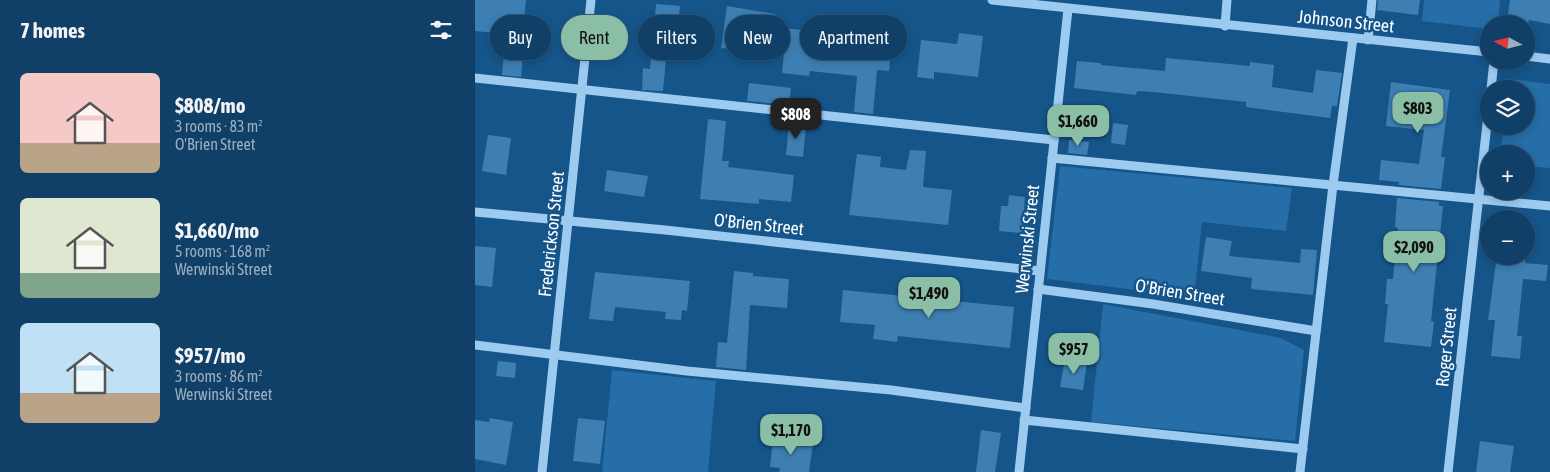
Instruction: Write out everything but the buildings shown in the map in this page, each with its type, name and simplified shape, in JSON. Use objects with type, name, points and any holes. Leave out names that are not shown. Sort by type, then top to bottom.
[{"type":"street","name":"Frederickson Street","points":[[542,472],[591,0]]},
{"type":"street","name":"Johnson Street","points":[[992,0],[1225,26],[1480,51]]},
{"type":"street","points":[[1225,26],[1227,0]]},
{"type":"street","points":[[1368,40],[1372,0]]},
{"type":"street","name":"Werwinski Street","points":[[1019,472],[1068,8]]},
{"type":"street","points":[[1300,472],[1333,185],[1353,38]]},
{"type":"street","points":[[1535,57],[1550,59]]},
{"type":"street","points":[[475,78],[1054,140]]},
{"type":"street","name":"Roger Street","points":[[1448,472],[1486,135]]},
{"type":"street","points":[[1052,158],[1550,206]]},
{"type":"street","name":"O'Brien Street","points":[[475,212],[569,220],[1040,271]]},
{"type":"street","name":"O'Brien Street","points":[[1038,289],[1153,304],[1317,331]]},
{"type":"street","points":[[475,345],[687,371],[891,390],[1026,408]]},
{"type":"street","points":[[1024,420],[1303,449]]},
{"type":"shaded area","points":[[1424,0],[1500,0],[1499,15],[1480,15],[1480,28],[1422,21]]},
{"type":"shaded area","points":[[1535,82],[1550,84],[1550,168],[1535,167],[1535,145],[1501,145],[1503,135],[1535,135]]},
{"type":"shaded area","points":[[1060,166],[1292,188],[1286,231],[1202,222],[1194,297],[1047,279]]},
{"type":"shaded area","points":[[1103,304],[1281,338],[1304,350],[1295,441],[1091,422]]},
{"type":"shaded area","points":[[612,370],[716,381],[708,472],[602,472]]}]
